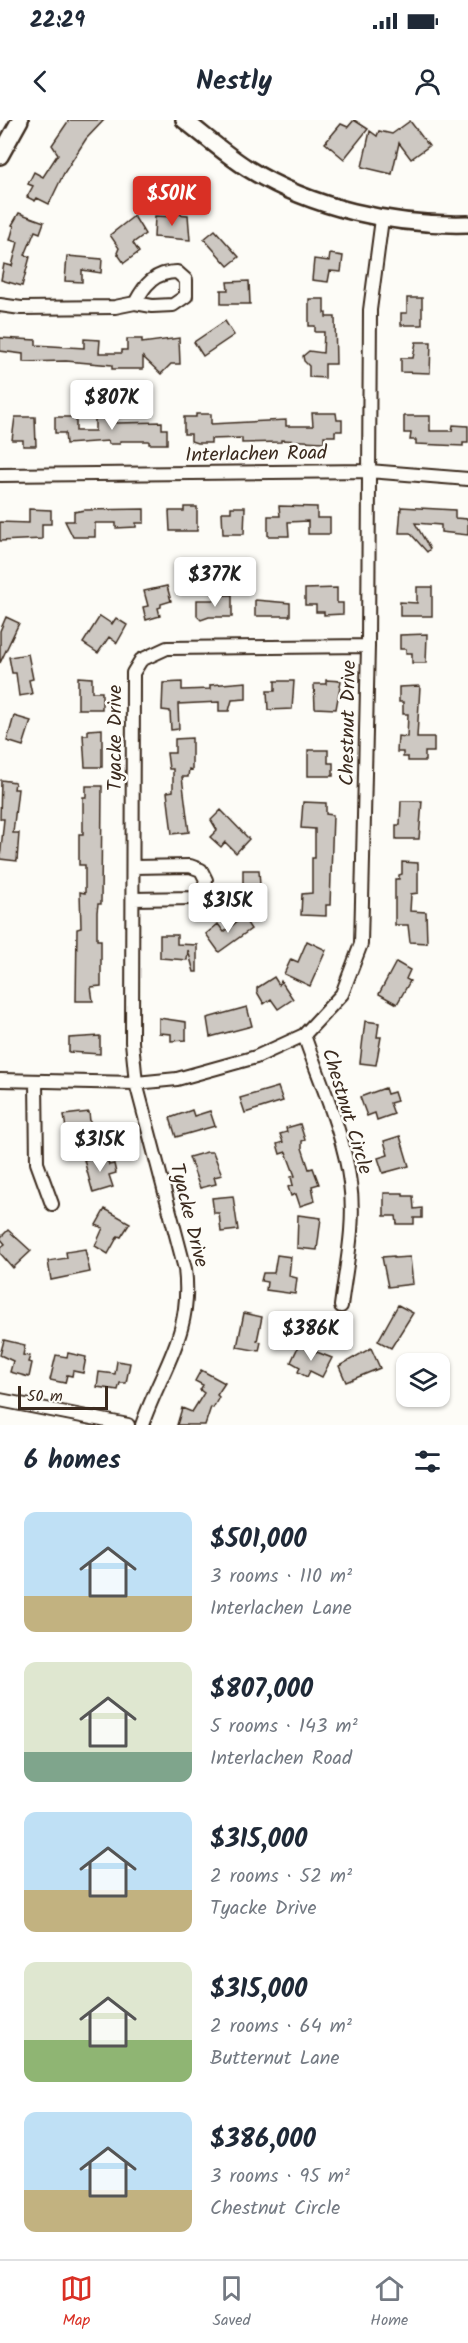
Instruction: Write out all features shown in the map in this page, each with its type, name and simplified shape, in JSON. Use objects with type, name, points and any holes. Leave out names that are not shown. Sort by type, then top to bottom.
[{"type":"street","points":[[0,156],[20,120]]},
{"type":"street","points":[[184,120],[248,168],[310,198],[382,219],[468,225]]},
{"type":"street","name":"Chestnut Drive","points":[[0,1080],[136,1083],[177,1079],[256,1057],[304,1035],[342,994],[361,944],[368,646],[370,310],[382,219]]},
{"type":"street","points":[[0,305],[21,308],[115,307],[135,303]]},
{"type":"street","name":"Interlachen Road","points":[[0,475],[369,471],[468,479]]},
{"type":"street","name":"Tyacke Drive","points":[[142,1425],[153,1392],[181,1336],[188,1295],[185,1269],[136,1083],[132,1042],[133,673],[141,660],[167,648],[368,646]]},
{"type":"street","points":[[133,899],[194,898],[203,891],[206,880],[201,870],[190,866],[134,867]]},
{"type":"street","name":"Chestnut Circle","points":[[304,1035],[342,1148],[350,1183],[352,1225],[341,1306]]},
{"type":"street","points":[[36,1081],[37,1162],[52,1204]]},
{"type":"street","points":[[0,1400],[128,1425]]},
{"type":"building","points":[[69,120],[104,120],[86,139],[64,173],[49,204],[37,198],[35,201],[27,197],[33,186],[28,184],[34,172],[43,177],[58,154],[52,145]]},
{"type":"building","points":[[354,120],[368,129],[344,159],[325,143],[341,124],[348,127]]},
{"type":"building","points":[[410,121],[429,146],[411,159],[399,143],[392,174],[362,167],[370,131],[377,136],[379,131],[392,134]]},
{"type":"building","points":[[19,213],[44,222],[40,233],[35,231],[25,255],[30,257],[22,286],[1,280],[4,264],[12,266],[18,242],[10,240],[14,226],[12,225]]},
{"type":"building","points":[[175,214],[188,215],[190,240],[154,237],[155,216],[175,217]]},
{"type":"building","points":[[134,216],[145,234],[133,243],[139,252],[124,263],[117,253],[119,248],[110,235]]},
{"type":"building","points":[[215,230],[239,257],[228,266],[204,239]]},
{"type":"building","points":[[330,254],[343,256],[341,272],[330,271],[328,282],[312,280],[314,259],[329,261]]},
{"type":"building","points":[[67,256],[102,259],[101,273],[82,270],[82,282],[65,281]]},
{"type":"building","points":[[249,281],[250,304],[221,304],[221,290],[228,290],[227,282]]},
{"type":"building","points":[[407,298],[422,298],[422,325],[401,325],[401,313],[407,313]]},
{"type":"building","points":[[309,299],[324,299],[326,317],[335,317],[336,364],[325,364],[325,378],[309,377],[309,366],[304,361],[303,356],[309,351],[323,353],[324,332],[315,332],[315,326],[309,326]]},
{"type":"building","points":[[225,321],[234,335],[203,356],[194,342]]},
{"type":"building","points":[[0,338],[36,340],[36,345],[84,348],[84,339],[100,340],[99,353],[122,353],[122,350],[127,350],[127,339],[142,339],[142,343],[179,338],[180,364],[171,364],[161,374],[143,357],[143,369],[112,369],[112,365],[66,361],[23,362],[23,354],[0,351]]},
{"type":"building","points":[[416,342],[431,342],[430,373],[401,372],[401,358],[413,358]]},
{"type":"building","points":[[312,413],[336,413],[337,420],[342,420],[342,431],[335,431],[335,436],[324,436],[324,442],[281,440],[281,442],[242,443],[242,438],[211,439],[211,443],[197,443],[191,441],[191,434],[184,434],[184,417],[196,417],[196,414],[211,414],[211,424],[286,420],[286,426],[313,426]]},
{"type":"building","points":[[95,416],[111,416],[116,418],[116,423],[162,422],[162,429],[167,429],[167,444],[149,444],[149,441],[120,441],[120,444],[109,444],[108,441],[66,444],[65,433],[55,433],[55,417],[76,417],[76,431],[95,431]]},
{"type":"building","points":[[404,416],[430,416],[430,431],[452,431],[453,425],[468,426],[468,443],[463,443],[463,446],[416,444],[416,440],[410,440],[411,433],[404,433]]},
{"type":"building","points":[[15,417],[35,417],[36,446],[23,446],[23,440],[12,440]]},
{"type":"building","points":[[279,506],[317,507],[317,518],[330,518],[330,534],[308,534],[308,521],[288,522],[289,536],[268,536],[268,516],[280,516]]},
{"type":"building","points":[[184,507],[197,507],[197,531],[170,531],[169,511],[184,511]]},
{"type":"building","points":[[231,507],[245,507],[244,534],[223,534],[222,512],[231,512]]},
{"type":"building","points":[[401,507],[455,510],[455,518],[468,519],[468,535],[441,532],[441,525],[415,523],[430,549],[427,552],[410,533],[399,533]]},
{"type":"building","points":[[29,509],[51,510],[51,524],[42,524],[42,539],[0,541],[0,522],[29,523]]},
{"type":"building","points":[[144,509],[144,523],[136,523],[136,527],[116,528],[116,523],[95,523],[95,537],[73,537],[65,521],[74,521],[74,512],[85,510]]},
{"type":"building","points":[[167,586],[171,601],[161,604],[158,608],[160,616],[146,620],[143,607],[148,606],[144,591]]},
{"type":"building","points":[[417,587],[432,587],[432,616],[400,616],[400,602],[417,603]]},
{"type":"building","points":[[337,588],[337,603],[343,603],[343,614],[324,615],[324,612],[316,612],[316,605],[305,605],[305,589]]},
{"type":"building","points":[[217,595],[232,595],[232,617],[209,617],[201,620],[197,616],[197,600],[217,600]]},
{"type":"building","points":[[255,600],[290,603],[290,616],[255,616]]},
{"type":"building","points":[[100,616],[112,624],[116,618],[127,625],[117,643],[109,637],[98,653],[83,643]]},
{"type":"building","points":[[6,617],[19,623],[0,663],[0,631]]},
{"type":"building","points":[[427,634],[426,663],[412,663],[412,653],[406,653],[406,649],[400,649],[400,635]]},
{"type":"building","points":[[28,654],[33,679],[29,680],[32,694],[19,696],[16,673],[12,673],[9,657]]},
{"type":"building","points":[[78,677],[92,678],[92,692],[102,692],[102,709],[78,709]]},
{"type":"building","points":[[326,680],[341,681],[336,709],[315,708],[314,684],[326,684]]},
{"type":"building","points":[[275,681],[294,681],[292,709],[268,710],[267,691],[275,691]]},
{"type":"building","points":[[182,682],[182,690],[210,689],[210,685],[246,682],[246,699],[232,700],[229,711],[219,711],[219,702],[178,704],[179,729],[171,730],[170,711],[162,710],[163,683]]},
{"type":"building","points":[[420,686],[417,737],[434,737],[434,752],[425,752],[425,761],[408,761],[408,757],[403,757],[403,752],[397,752],[398,736],[407,737],[408,714],[403,714],[403,702],[399,702],[399,687]]},
{"type":"building","points":[[14,716],[31,721],[23,746],[7,741]]},
{"type":"building","points":[[102,729],[102,767],[85,767],[83,735],[88,735],[88,730]]},
{"type":"building","points":[[192,738],[192,770],[189,769],[188,777],[182,777],[189,832],[172,834],[167,792],[173,791],[173,769],[169,769],[167,753],[175,753],[175,739]]},
{"type":"building","points":[[308,750],[328,750],[328,763],[333,763],[333,776],[308,776]]},
{"type":"building","points":[[1,780],[15,782],[14,789],[18,789],[13,833],[19,833],[17,861],[0,859],[4,819],[0,819]]},
{"type":"building","points":[[86,786],[102,786],[101,904],[98,904],[97,912],[97,940],[101,940],[101,986],[91,987],[93,1001],[76,1001],[77,929],[81,928],[80,892],[85,893],[85,865],[79,865],[79,834],[83,834],[83,797],[86,797]]},
{"type":"building","points":[[401,801],[422,801],[419,839],[396,839],[396,825],[400,825]]},
{"type":"building","points":[[303,802],[326,803],[326,814],[333,815],[330,905],[326,905],[326,916],[301,915],[302,894],[312,893],[312,858],[315,858],[315,829],[301,828]]},
{"type":"building","points":[[221,810],[249,839],[236,853],[225,842],[221,847],[210,837],[217,830],[211,820]]},
{"type":"building","points":[[402,862],[418,863],[418,893],[411,894],[410,911],[426,912],[427,943],[410,942],[408,925],[395,925],[395,879],[399,879],[399,875],[402,874]]},
{"type":"building","points":[[243,870],[259,870],[261,902],[240,902],[239,885],[243,885]]},
{"type":"building","points":[[243,917],[251,929],[219,952],[206,934],[218,924],[224,932]]},
{"type":"building","points":[[160,935],[177,935],[177,944],[197,945],[197,972],[194,972],[188,950],[187,960],[160,958]]},
{"type":"building","points":[[307,941],[326,950],[310,986],[284,974],[291,959],[298,962]]},
{"type":"building","points":[[396,962],[410,970],[406,979],[410,981],[397,1004],[379,994]]},
{"type":"building","points":[[274,977],[279,985],[281,981],[293,999],[278,1009],[271,999],[264,1004],[257,992],[257,988]]},
{"type":"building","points":[[247,1007],[252,1026],[210,1037],[207,1018]]},
{"type":"building","points":[[159,1018],[186,1022],[186,1040],[171,1041],[171,1034],[159,1033]]},
{"type":"building","points":[[365,1021],[379,1023],[377,1037],[381,1037],[376,1065],[360,1063]]},
{"type":"building","points":[[100,1036],[100,1054],[69,1052],[69,1038]]},
{"type":"building","points":[[278,1087],[283,1101],[245,1113],[240,1098]]},
{"type":"building","points":[[385,1088],[387,1094],[394,1092],[397,1101],[390,1103],[394,1114],[377,1120],[375,1113],[367,1116],[360,1097]]},
{"type":"building","points":[[192,1110],[194,1116],[210,1111],[215,1126],[176,1137],[170,1118]]},
{"type":"building","points":[[89,1112],[92,1141],[76,1143],[74,1128],[66,1129],[64,1115]]},
{"type":"building","points":[[300,1124],[305,1140],[302,1141],[302,1148],[309,1169],[313,1168],[319,1184],[312,1186],[315,1201],[300,1206],[296,1194],[291,1196],[288,1187],[293,1185],[291,1177],[295,1176],[286,1152],[280,1154],[277,1144],[283,1142],[280,1134],[287,1132],[286,1128]]},
{"type":"building","points":[[400,1136],[409,1166],[383,1173],[378,1158],[388,1155],[384,1141]]},
{"type":"building","points":[[213,1152],[222,1175],[214,1177],[216,1184],[200,1188],[189,1157]]},
{"type":"building","points":[[105,1154],[109,1165],[114,1164],[116,1173],[109,1175],[113,1187],[93,1193],[84,1160]]},
{"type":"building","points":[[384,1193],[403,1193],[403,1196],[413,1196],[414,1209],[422,1208],[422,1218],[414,1218],[414,1224],[397,1224],[396,1216],[384,1216]]},
{"type":"building","points":[[233,1196],[238,1230],[221,1232],[219,1213],[214,1213],[212,1198]]},
{"type":"building","points":[[105,1209],[130,1223],[121,1237],[118,1236],[108,1254],[95,1246],[103,1228],[96,1225]]},
{"type":"building","points":[[298,1215],[321,1218],[317,1250],[297,1248]]},
{"type":"building","points":[[8,1230],[31,1251],[13,1268],[0,1253],[0,1248],[5,1244],[0,1238]]},
{"type":"building","points":[[85,1249],[90,1272],[51,1280],[48,1261],[67,1258],[66,1252]]},
{"type":"building","points":[[277,1255],[291,1257],[289,1276],[297,1278],[295,1294],[266,1290],[267,1282],[261,1281],[263,1273],[274,1273]]},
{"type":"building","points":[[394,1256],[394,1258],[410,1257],[413,1284],[388,1287],[382,1257]]},
{"type":"building","points":[[398,1305],[413,1313],[391,1348],[378,1341]]},
{"type":"building","points":[[244,1313],[262,1317],[257,1341],[261,1342],[259,1351],[237,1347]]},
{"type":"building","points":[[4,1340],[25,1345],[23,1355],[30,1356],[28,1362],[32,1363],[29,1377],[10,1372],[13,1361],[0,1355]]},
{"type":"building","points":[[299,1345],[332,1358],[322,1377],[310,1371],[307,1377],[298,1372],[300,1367],[291,1362]]},
{"type":"building","points":[[371,1348],[380,1368],[346,1382],[339,1366]]},
{"type":"building","points":[[68,1353],[86,1357],[83,1373],[73,1371],[72,1376],[67,1375],[65,1383],[50,1380],[56,1355],[67,1357]]},
{"type":"building","points":[[117,1361],[130,1363],[126,1383],[120,1383],[118,1390],[97,1387],[99,1372],[115,1374]]},
{"type":"building","points":[[201,1370],[225,1383],[217,1395],[219,1397],[213,1408],[211,1407],[205,1425],[177,1425],[182,1408],[192,1412],[204,1393],[200,1390],[203,1385],[195,1381]]}]
